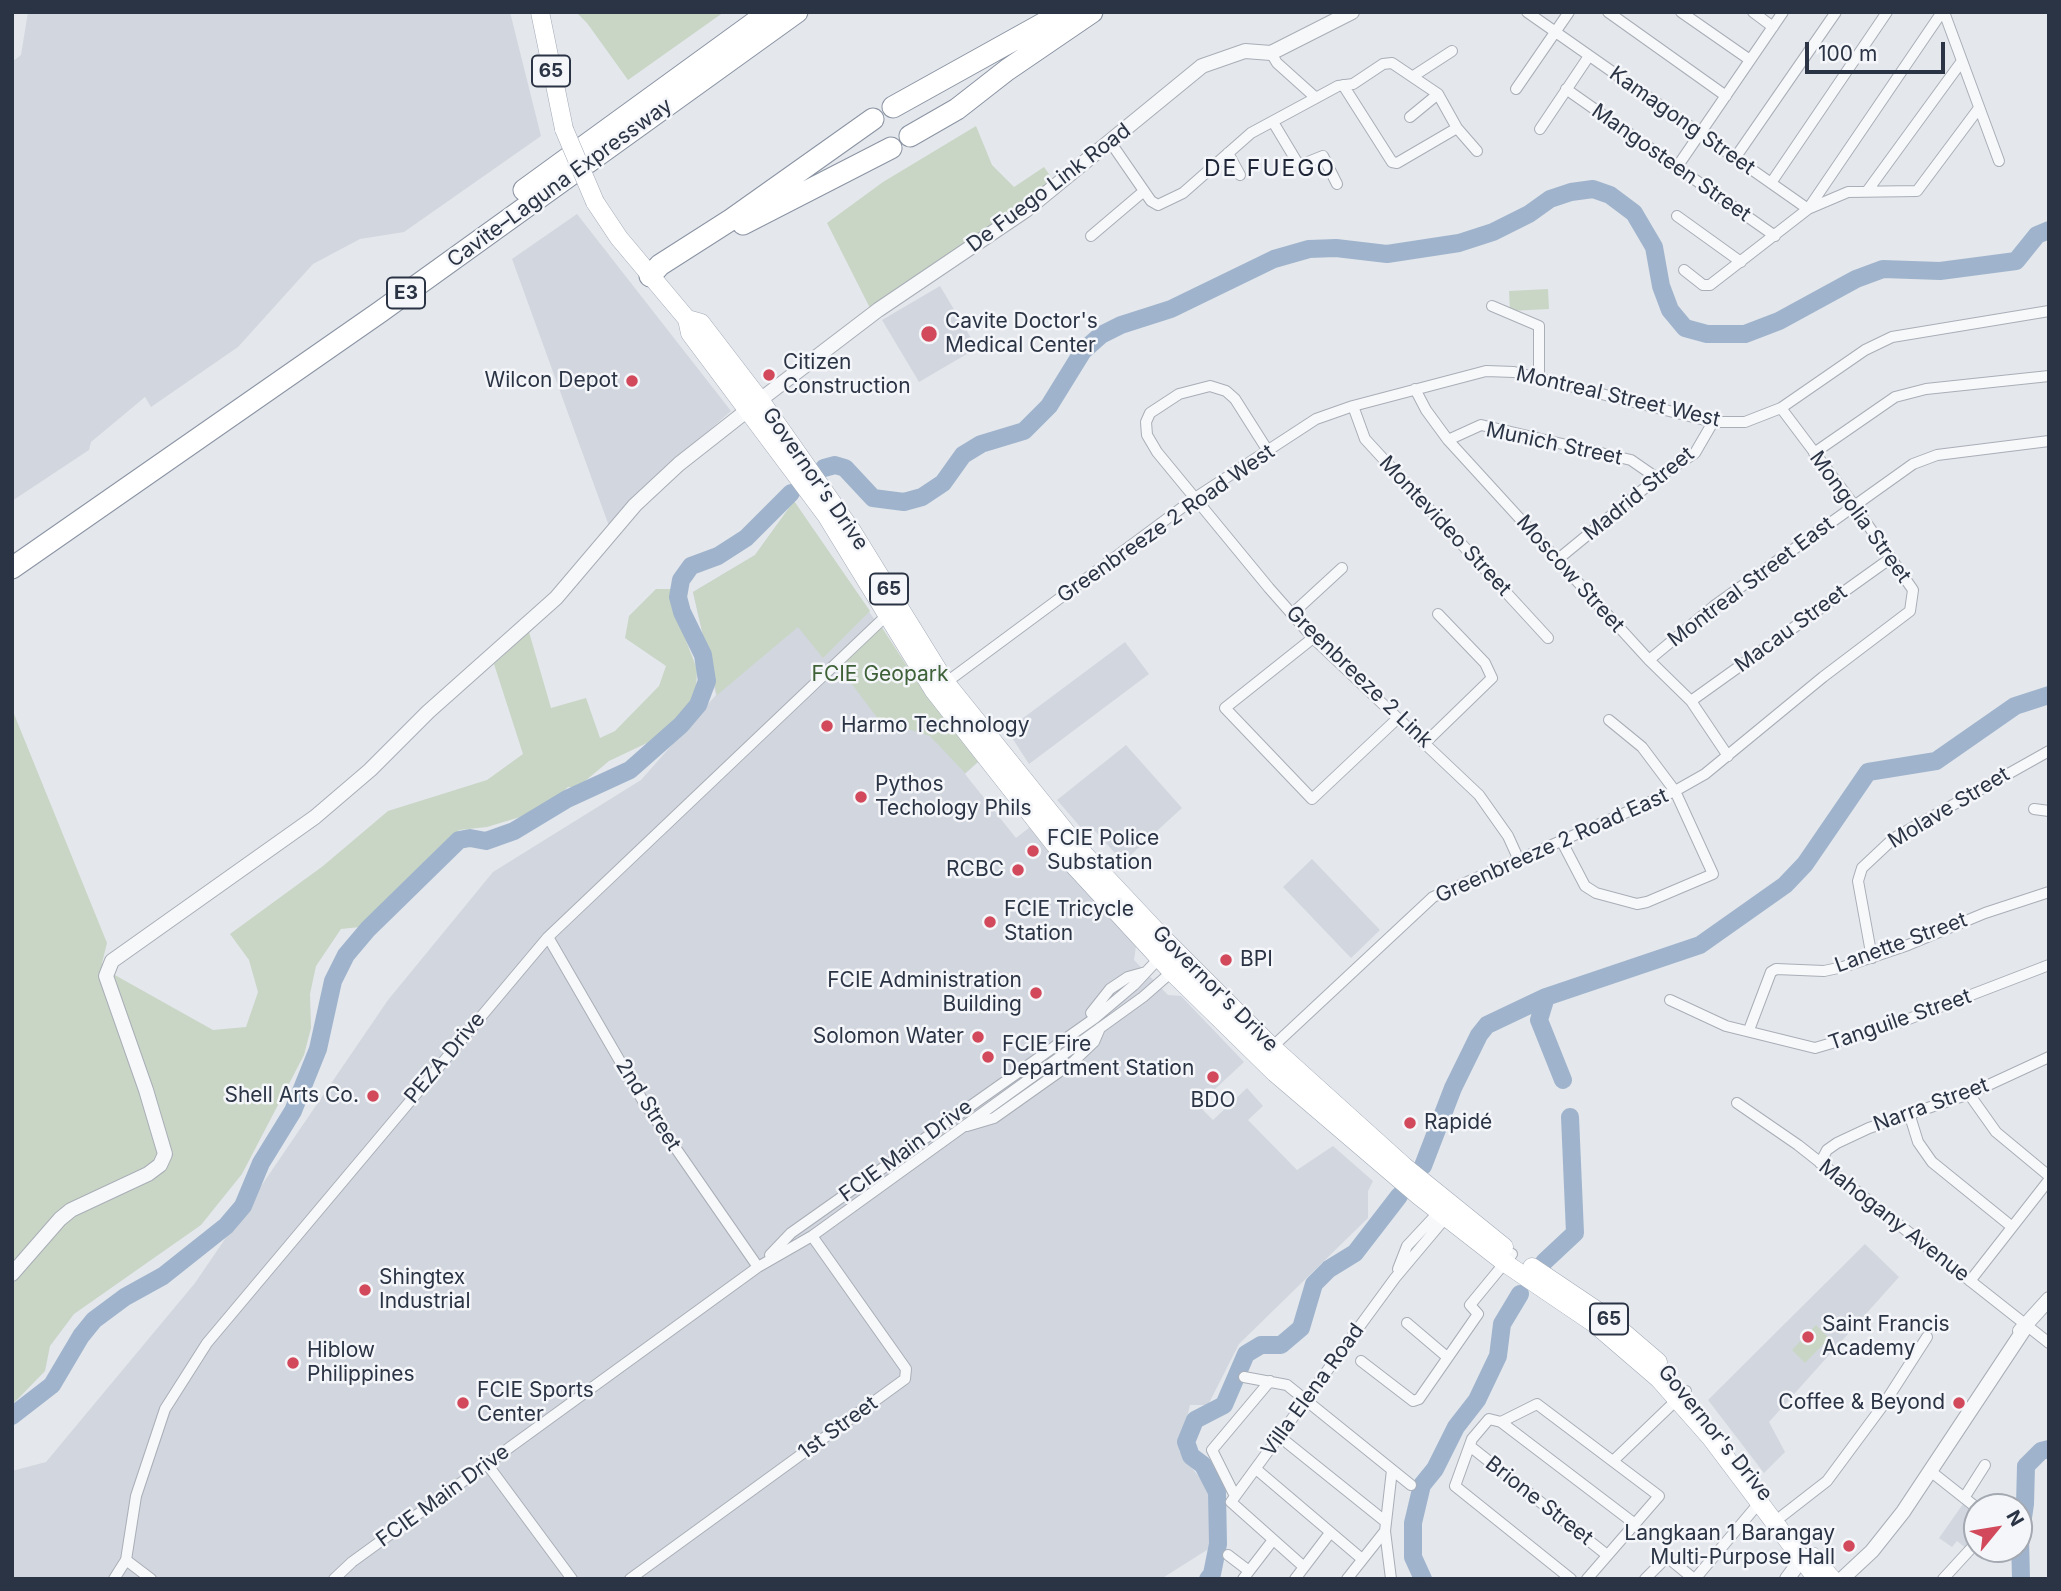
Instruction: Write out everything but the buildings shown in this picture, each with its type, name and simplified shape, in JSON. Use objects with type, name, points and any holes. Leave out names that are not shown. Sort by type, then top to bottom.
[{"type":"highway","name":"Cavite–Laguna Expressway","points":[[12,552],[372,302],[769,12]]},
{"type":"highway","name":"Cavite–Laguna Expressway","points":[[12,568],[380,312],[797,12]]},
{"type":"highway","points":[[893,107],[1038,29],[1063,12]]},
{"type":"highway","points":[[911,136],[957,109],[1007,70],[1092,12]]},
{"type":"highway","points":[[650,276],[660,265],[733,219],[873,119]]},
{"type":"highway","points":[[650,276],[666,272],[737,227],[891,148]]},
{"type":"main road","name":"Governor's Drive","points":[[540,12],[564,129],[595,202],[650,276],[687,319],[690,333],[754,405],[824,500],[940,687]]},
{"type":"main road","name":"Governor's Drive","points":[[824,500],[888,614],[940,687],[1162,949],[1266,1053],[1401,1172],[1446,1210],[1603,1330],[1678,1398],[1782,1516],[1832,1579]]},
{"type":"main road","name":"Governor's Drive","points":[[1678,1398],[1817,1579]]},
{"type":"street","name":"De Fuego Link Road","points":[[12,1274],[71,1210],[148,1174],[160,1165],[164,1154],[159,1128],[106,976],[112,961],[324,810],[556,598],[635,505],[679,464],[878,310],[1026,210],[1202,66],[1245,51],[1272,53],[1352,12]]},
{"type":"street","name":"Kamagong Street","points":[[1527,12],[1808,209]]},
{"type":"street","points":[[1516,89],[1569,12]]},
{"type":"street","points":[[1608,12],[1726,96]]},
{"type":"street","points":[[1681,12],[1750,60]]},
{"type":"street","points":[[1752,12],[1773,27]]},
{"type":"street","points":[[1677,167],[1783,12]]},
{"type":"street","points":[[1735,158],[1836,12]]},
{"type":"street","points":[[1770,183],[1887,12]]},
{"type":"street","points":[[1943,12],[1998,161]]},
{"type":"street","points":[[1808,209],[1943,12]]},
{"type":"street","points":[[1415,75],[1452,51]]},
{"type":"street","points":[[1272,53],[1277,63],[1316,98]]},
{"type":"street","points":[[1540,129],[1589,56]]},
{"type":"street","points":[[1868,190],[1962,61]]},
{"type":"street","points":[[1111,143],[1144,191],[1158,205],[1182,193],[1251,133],[1343,85],[1353,84],[1383,64],[1392,62],[1415,75],[1438,94],[1457,128],[1477,152]]},
{"type":"street","points":[[1343,85],[1392,162],[1397,163],[1457,128]]},
{"type":"street","name":"Mangosteen Street","points":[[1566,89],[1775,236]]},
{"type":"street","points":[[1410,117],[1438,94]]},
{"type":"street","points":[[1684,270],[1703,285],[1710,285],[1808,209],[1848,192],[1917,191],[1979,108]]},
{"type":"street","points":[[1273,122],[1297,162],[1303,164],[1323,156],[1338,184]]},
{"type":"street","points":[[1228,153],[1240,176]]},
{"type":"street","points":[[1091,236],[1144,191]]},
{"type":"street","points":[[1677,216],[1741,262]]},
{"type":"street","points":[[1492,306],[1539,326],[1539,378]]},
{"type":"street","name":"Montreal Street West","points":[[1415,389],[1486,371],[1514,372],[1713,422],[1745,422],[1781,408],[1865,350],[1892,337],[2049,312]]},
{"type":"street","points":[[1814,453],[1895,397],[1926,389],[2049,376]]},
{"type":"street","points":[[1195,498],[1157,452],[1147,435],[1146,422],[1150,413],[1179,394],[1210,386],[1226,391],[1249,417],[1268,451]]},
{"type":"street","name":"Greenbreeze 2 Road West","points":[[940,687],[1195,498],[1316,419],[1415,389]]},
{"type":"street","name":"Moscow Street","points":[[1415,389],[1426,410],[1448,440],[1649,660],[1691,701],[1728,756]]},
{"type":"street","name":"Montevideo Street","points":[[1353,406],[1364,439],[1548,638]]},
{"type":"street","name":"Mongolia Street","points":[[1728,756],[1823,677],[1910,611],[1913,590],[1854,505],[1781,408]]},
{"type":"street","name":"Madrid Street","points":[[1557,560],[1657,478],[1695,453],[1713,422]]},
{"type":"street","name":"Munich Street","points":[[1448,440],[1481,425],[1632,460],[1657,478]]},
{"type":"street","name":"Montreal Street East","points":[[1649,660],[1714,606],[1913,464],[1937,455],[2049,441]]},
{"type":"street","name":"Greenbreeze 2 Link","points":[[1195,498],[1313,638],[1426,742],[1486,804],[1508,835],[1518,858]]},
{"type":"street","name":"Macau Street","points":[[1691,701],[1891,558]]},
{"type":"street","points":[[1292,614],[1342,568]]},
{"type":"street","name":"PEZA Drive","points":[[114,1579],[126,1560],[136,1496],[165,1409],[192,1365],[257,1280],[548,937],[888,614]]},
{"type":"street","points":[[1426,742],[1492,678],[1485,663],[1438,614]]},
{"type":"street","points":[[1313,638],[1226,708],[1312,799],[1398,718]]},
{"type":"street","points":[[1561,840],[1585,886],[1596,893],[1637,904],[1713,874],[1675,791],[1642,747],[1609,720]]},
{"type":"street","name":"Molave Street","points":[[1872,958],[1858,881],[1862,868],[1894,838],[2049,751]]},
{"type":"street","name":"Greenbreeze 2 Road East","points":[[1266,1053],[1433,897],[1675,791],[1706,774],[1728,756]]},
{"type":"street","points":[[2034,809],[2049,811]]},
{"type":"street","name":"Lanette Street","points":[[1749,1030],[1771,972],[1776,969],[1824,971],[1872,958],[1985,913],[2049,892]]},
{"type":"street","name":"2nd Street","points":[[548,937],[643,1101],[758,1266]]},
{"type":"street","name":"FCIE Main Drive","points":[[758,1266],[792,1233],[1060,1042],[1064,1032],[1091,1013],[1110,989],[1128,977],[1146,972],[1162,949]]},
{"type":"street","name":"Tanguile Street","points":[[1670,1000],[1726,1026],[1815,1048],[1830,1046],[1931,1012],[2049,965]]},
{"type":"street","name":"FCIE Main Drive","points":[[334,1579],[352,1562],[758,1266],[812,1236],[961,1127],[995,1118],[1082,1055],[1094,1042],[1101,1027],[1178,966]]},
{"type":"street","name":"Narra Street","points":[[1819,1163],[1827,1150],[1838,1143],[1909,1113],[1969,1094],[2049,1057]]},
{"type":"street","points":[[1969,1094],[1997,1132],[2049,1178],[1970,1281]]},
{"type":"street","name":"Mahogany Avenue","points":[[1737,1102],[2049,1343]]},
{"type":"street","points":[[1909,1113],[1919,1142],[1932,1162],[2011,1226]]},
{"type":"street","name":"Villa Elena Road","points":[[1233,1499],[1395,1278],[1407,1246],[1435,1216],[1446,1210]]},
{"type":"street","name":"1st Street","points":[[630,1579],[905,1379],[906,1369],[812,1236]]},
{"type":"street","points":[[1361,1361],[1416,1401],[1478,1314],[1470,1305],[1509,1259]]},
{"type":"street","points":[[1842,1579],[1885,1536],[1993,1373],[2049,1299]]},
{"type":"street","points":[[1407,1322],[1447,1357]]},
{"type":"street","points":[[1782,1516],[1827,1481],[1884,1404],[1927,1337]]},
{"type":"street","points":[[1244,1377],[1287,1385],[1411,1485]]},
{"type":"street","points":[[1270,1381],[1212,1450],[1233,1499],[1304,1567]]},
{"type":"street","points":[[1617,1462],[1670,1411],[1678,1398]]},
{"type":"street","points":[[1501,1422],[1537,1404],[1617,1462],[1658,1496],[1587,1579]]},
{"type":"street","points":[[1572,1579],[1455,1486],[1472,1439],[1489,1419],[1501,1422],[1635,1524]]},
{"type":"street","points":[[1280,1437],[1385,1527]]},
{"type":"street","name":"Brione Street","points":[[1471,1447],[1607,1555]]},
{"type":"street","points":[[487,1464],[572,1579]]},
{"type":"street","points":[[1967,1493],[1985,1465]]},
{"type":"street","points":[[1256,1469],[1362,1559]]},
{"type":"street","points":[[1391,1579],[1385,1527],[1392,1470]]},
{"type":"street","points":[[1929,1470],[1963,1497]]},
{"type":"street","points":[[1645,1579],[1667,1557],[1695,1579],[1759,1503]]},
{"type":"street","points":[[1347,1579],[1385,1527]]},
{"type":"street","points":[[1295,1579],[1330,1533]]},
{"type":"street","points":[[1228,1555],[1246,1575],[1273,1540]]},
{"type":"street","points":[[1943,1579],[1963,1557]]},
{"type":"street","points":[[126,1560],[150,1579]]},
{"type":"street","points":[[1787,1579],[1801,1560]]},
{"type":"shaded area","points":[[28,12],[510,12],[541,136],[404,232],[360,239],[313,264],[238,347],[151,407],[145,397],[91,442],[89,450],[12,501],[12,62],[21,55]]},
{"type":"shaded area","name":"Wilcon Depot","points":[[577,214],[731,411],[669,466],[609,526],[512,259]]},
{"type":"shaded area","name":"Cavite Doctor's Medical Center","points":[[940,286],[977,348],[919,382],[882,320]]},
{"type":"shaded area","points":[[794,501],[927,697],[978,762],[965,774],[1016,838],[1030,827],[1136,946],[1134,960],[1168,995],[1181,996],[1244,1062],[1198,1105],[1213,1120],[1247,1088],[1263,1106],[1248,1120],[1297,1170],[1333,1146],[1373,1181],[1368,1191],[1368,1218],[1239,1344],[1208,1405],[1190,1405],[1179,1451],[1215,1498],[1210,1548],[1161,1579],[12,1579],[12,1471],[46,1462],[195,1283],[388,1000],[493,872],[641,780],[716,695],[693,592],[755,555]]},
{"type":"shaded area","points":[[1125,642],[1149,674],[1029,764],[1007,730]]},
{"type":"shaded area","points":[[1126,745],[1182,808],[1123,862],[1095,831],[1089,837],[1057,800]]},
{"type":"shaded area","points":[[1312,859],[1380,930],[1351,958],[1283,887]]},
{"type":"shaded area","name":"Saint Francis Academy","points":[[1865,1244],[1899,1277],[1769,1422],[1785,1452],[1764,1473],[1708,1400]]},
{"type":"shaded area","points":[[1963,1504],[1963,1546],[1957,1541],[1952,1547],[1939,1538]]},
{"type":"green space","points":[[576,12],[724,12],[628,80]]},
{"type":"green space","points":[[976,126],[992,165],[1014,187],[1044,167],[1056,184],[871,310],[827,223],[883,182]]},
{"type":"green space","points":[[1548,289],[1549,309],[1510,311],[1509,291]]},
{"type":"green space","points":[[794,501],[870,611],[823,658],[798,627],[717,695],[693,592],[755,555]]},
{"type":"green space","points":[[656,589],[672,589],[676,615],[697,669],[696,692],[678,724],[668,733],[609,761],[578,787],[568,787],[543,810],[487,827],[459,830],[374,917],[360,927],[341,929],[316,966],[310,994],[311,1028],[304,1055],[242,1174],[201,1225],[74,1314],[50,1346],[45,1371],[12,1405],[12,709],[107,943],[102,963],[113,974],[213,1030],[246,1027],[258,992],[249,960],[230,934],[323,866],[388,811],[487,780],[523,754],[494,664],[529,632],[551,708],[586,698],[600,738],[615,731],[659,686],[666,666],[625,638],[629,616]]},
{"type":"green space","name":"FCIE Geopark","points":[[881,626],[927,697],[978,762],[965,773],[930,736],[879,720],[839,667]]},
{"type":"green space","points":[[1816,1325],[1829,1338],[1805,1363],[1792,1350]]},
{"type":"waterway","points":[[824,468],[835,465],[845,468],[873,498],[904,502],[922,497],[943,483],[963,455],[981,444],[1024,431],[1049,406],[1083,351],[1101,335],[1121,325],[1171,309],[1274,259],[1309,249],[1336,248],[1387,254],[1459,243],[1493,232],[1529,214],[1550,199],[1571,192],[1593,189],[1610,195],[1634,213],[1654,247],[1661,286],[1670,310],[1685,328],[1707,334],[1745,334],[1779,321],[1856,279],[1883,269],[1940,271],[2016,261],[2037,235],[2049,230]]},
{"type":"waterway","points":[[12,1416],[52,1385],[81,1336],[94,1320],[125,1297],[163,1276],[226,1226],[243,1206],[261,1163],[293,1111],[318,1049],[333,981],[346,955],[368,929],[459,840],[470,838],[486,841],[514,831],[567,799],[630,770],[681,725],[698,705],[707,681],[703,655],[682,612],[678,597],[681,580],[691,566],[718,556],[746,538],[791,493]]},
{"type":"waterway","points":[[1423,1166],[1453,1088],[1479,1035],[1487,1025],[1546,997],[1700,945],[1785,885],[1805,864],[1868,772],[1936,761],[2015,706],[2049,695]]},
{"type":"waterway","points":[[1546,997],[1539,1020],[1563,1080]]},
{"type":"waterway","points":[[1544,1262],[1575,1233],[1570,1117]]},
{"type":"waterway","points":[[1208,1579],[1212,1574],[1218,1544],[1217,1492],[1203,1465],[1191,1456],[1186,1442],[1195,1420],[1224,1405],[1246,1354],[1261,1345],[1281,1345],[1301,1328],[1314,1284],[1329,1269],[1355,1253],[1399,1196]]},
{"type":"waterway","points":[[1423,1579],[1413,1557],[1413,1523],[1422,1485],[1435,1469],[1456,1427],[1477,1400],[1498,1356],[1502,1324],[1520,1294]]},
{"type":"waterway","points":[[2021,1579],[2020,1538],[2025,1504],[2026,1466],[2041,1451],[2049,1449]]},
{"type":"place","name":"Cavite Doctor's Medical Center","points":[[929,334]]},
{"type":"place","name":"Citizen Construction","points":[[769,375]]},
{"type":"place","name":"Wilcon Depot","points":[[632,381]]},
{"type":"place","name":"Harmo Technology","points":[[827,726]]},
{"type":"place","name":"Pythos Techology Phils","points":[[861,797]]},
{"type":"place","name":"FCIE Police Substation","points":[[1033,851]]},
{"type":"place","name":"RCBC","points":[[1018,870]]},
{"type":"place","name":"FCIE Tricycle Station","points":[[990,922]]},
{"type":"place","name":"BPI","points":[[1226,960]]},
{"type":"place","name":"FCIE Administration Building","points":[[1036,993]]},
{"type":"place","name":"Solomon Water","points":[[978,1037]]},
{"type":"place","name":"FCIE Fire Department Station","points":[[988,1057]]},
{"type":"place","name":"BDO","points":[[1213,1077]]},
{"type":"place","name":"Shell Arts Co.","points":[[373,1096]]},
{"type":"place","name":"Rapidé","points":[[1410,1123]]},
{"type":"place","name":"Shingtex Industrial","points":[[365,1290]]},
{"type":"place","name":"Saint Francis Academy","points":[[1808,1337]]},
{"type":"place","name":"Hiblow Philippines","points":[[293,1363]]},
{"type":"place","name":"FCIE Sports Center","points":[[463,1403]]},
{"type":"place","name":"Coffee & Beyond","points":[[1959,1403]]},
{"type":"place","name":"Langkaan 1 Barangay Multi-Purpose Hall","points":[[1849,1546]]},
{"type":"district","name":"DE FUEGO","points":[[1270,169]]}]
